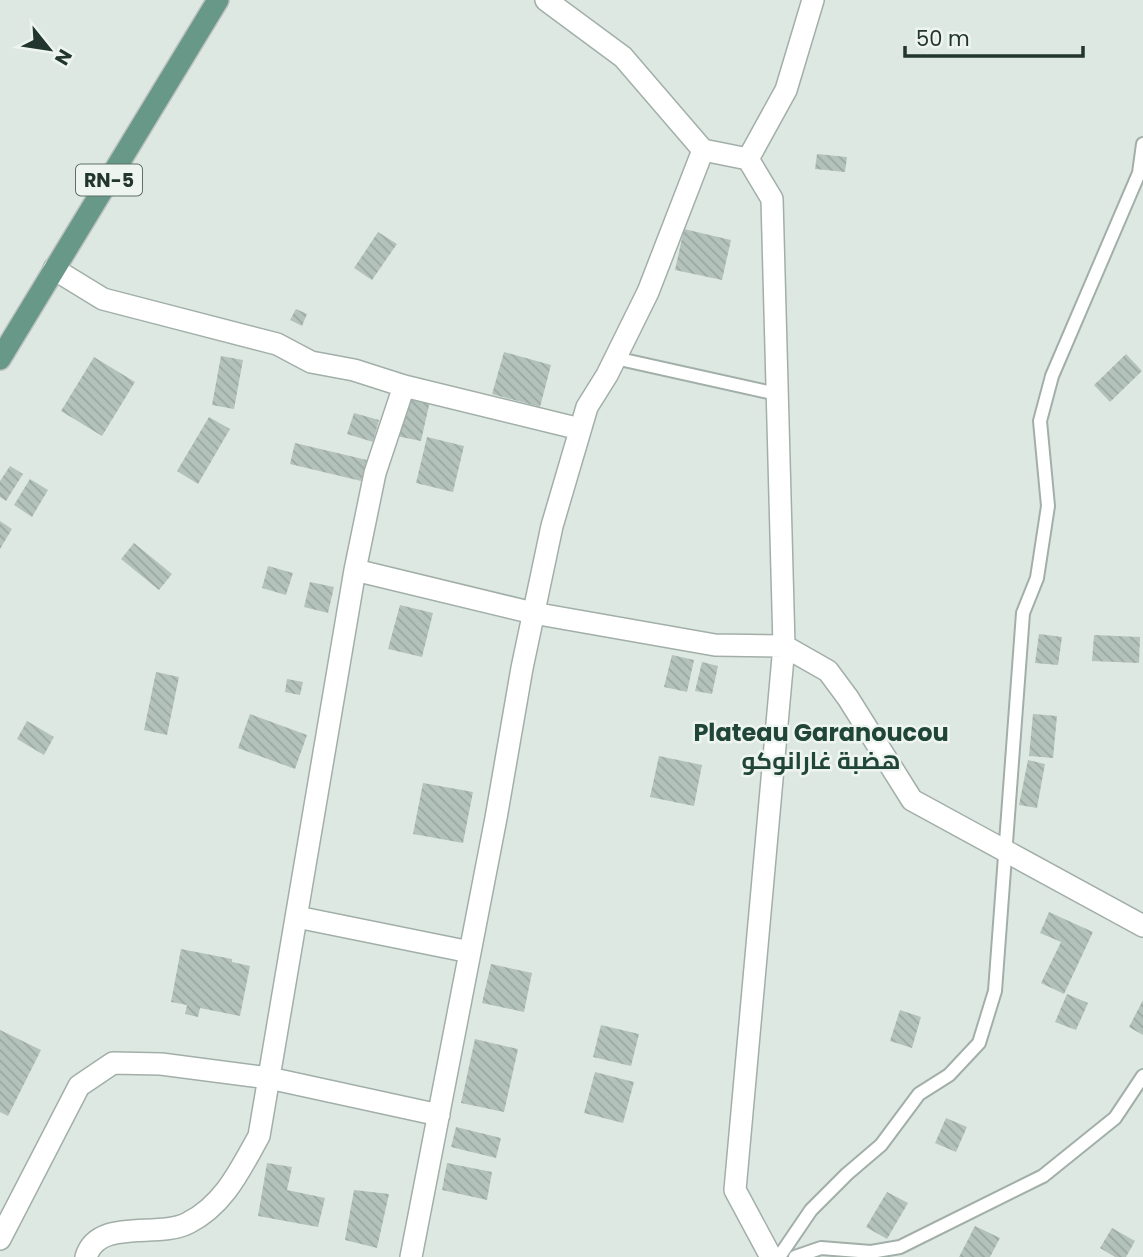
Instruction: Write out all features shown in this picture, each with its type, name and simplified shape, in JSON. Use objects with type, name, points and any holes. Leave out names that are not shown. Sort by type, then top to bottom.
[{"type":"main road","name":"RN-5","points":[[0,359],[218,0]]},
{"type":"street","points":[[546,0],[623,57],[703,150],[748,159],[772,199],[784,646],[735,1190],[771,1257]]},
{"type":"street","points":[[748,159],[786,90],[813,0]]},
{"type":"street","points":[[411,1257],[533,613],[552,526],[587,407],[648,292],[703,150]]},
{"type":"street","points":[[54,270],[103,299],[277,344],[311,362],[354,370],[404,386],[580,429]]},
{"type":"street","points":[[86,1257],[96,1242],[107,1234],[130,1230],[155,1232],[187,1224],[216,1203],[230,1188],[258,1136],[355,570],[375,473],[404,386]]},
{"type":"street","points":[[355,570],[533,613],[715,645],[784,646],[828,671],[849,698],[912,800],[1143,926]]},
{"type":"street","points":[[297,917],[470,952]]},
{"type":"street","points":[[0,1239],[79,1086],[113,1063],[161,1064],[269,1078],[439,1115]]},
{"type":"lane","points":[[779,1257],[811,1210],[881,1145],[919,1094],[949,1075],[979,1044],[995,991],[1023,613],[1037,578],[1048,506],[1040,421],[1052,376],[1139,173],[1143,144]]},
{"type":"lane","points":[[615,358],[777,394]]},
{"type":"lane","points":[[794,1257],[821,1248],[870,1252],[900,1247],[1043,1176],[1115,1118],[1143,1076]]},
{"type":"building","points":[[817,154],[847,157],[845,172],[815,169]]},
{"type":"building","points":[[684,229],[731,240],[722,280],[675,270]]},
{"type":"building","points":[[378,232],[397,244],[372,280],[354,268]]},
{"type":"building","points":[[296,309],[307,314],[302,326],[290,320]]},
{"type":"building","points":[[504,352],[551,365],[540,407],[492,394]]},
{"type":"building","points":[[1126,354],[1142,371],[1110,402],[1094,385]]},
{"type":"building","points":[[221,356],[243,360],[234,409],[212,405]]},
{"type":"building","points":[[94,357],[135,382],[102,436],[61,411]]},
{"type":"building","points":[[405,395],[430,401],[421,441],[396,436]]},
{"type":"building","points":[[354,413],[379,420],[373,442],[347,434]]},
{"type":"building","points":[[209,417],[230,429],[198,484],[177,471]]},
{"type":"building","points":[[427,437],[464,446],[453,492],[416,483]]},
{"type":"building","points":[[295,443],[367,460],[361,481],[290,464]]},
{"type":"building","points":[[10,466],[23,474],[6,501],[0,497],[0,481]]},
{"type":"building","points":[[30,479],[48,490],[32,517],[14,505]]},
{"type":"building","points":[[0,521],[12,529],[0,549]]},
{"type":"building","points":[[134,543],[172,574],[159,590],[121,559]]},
{"type":"building","points":[[268,566],[293,573],[286,595],[262,588]]},
{"type":"building","points":[[310,582],[334,587],[328,613],[304,607]]},
{"type":"building","points":[[400,605],[433,613],[422,657],[388,649]]},
{"type":"building","points":[[1039,634],[1062,637],[1058,665],[1035,663]]},
{"type":"building","points":[[1094,635],[1140,637],[1139,663],[1092,661]]},
{"type":"building","points":[[672,655],[694,660],[687,692],[664,687]]},
{"type":"building","points":[[702,662],[718,666],[712,694],[695,691]]},
{"type":"building","points":[[156,672],[179,677],[167,735],[144,730]]},
{"type":"building","points":[[287,679],[303,682],[300,695],[285,692]]},
{"type":"building","points":[[250,714],[307,735],[295,769],[238,748]]},
{"type":"building","points":[[1033,714],[1057,716],[1053,758],[1029,756]]},
{"type":"building","points":[[27,721],[54,737],[44,755],[17,739]]},
{"type":"building","points":[[659,756],[702,765],[694,806],[650,797]]},
{"type":"building","points":[[1028,760],[1045,764],[1037,808],[1019,805]]},
{"type":"building","points":[[423,783],[473,792],[463,843],[413,834]]},
{"type":"building","points":[[1049,912],[1093,932],[1064,994],[1041,983],[1061,942],[1040,933]]},
{"type":"building","points":[[181,949],[232,959],[232,962],[250,966],[240,1016],[200,1008],[198,1017],[185,1014],[187,1005],[171,1002]]},
{"type":"building","points":[[491,964],[532,973],[524,1012],[482,1003]]},
{"type":"building","points":[[1067,994],[1088,1003],[1076,1030],[1055,1022]]},
{"type":"building","points":[[1143,1000],[1143,1035],[1129,1027]]},
{"type":"building","points":[[900,1010],[921,1017],[912,1048],[890,1041]]},
{"type":"building","points":[[601,1025],[639,1034],[631,1066],[593,1057]]},
{"type":"building","points":[[0,1030],[41,1050],[8,1116],[0,1112]]},
{"type":"building","points":[[475,1039],[518,1049],[504,1112],[461,1103]]},
{"type":"building","points":[[595,1072],[634,1082],[623,1123],[584,1113]]},
{"type":"building","points":[[946,1118],[967,1127],[956,1152],[935,1143]]},
{"type":"building","points":[[456,1127],[501,1138],[496,1158],[451,1147]]},
{"type":"building","points":[[267,1163],[292,1167],[287,1190],[325,1198],[318,1227],[258,1216]]},
{"type":"building","points":[[447,1163],[492,1172],[487,1200],[442,1190]]},
{"type":"building","points":[[354,1190],[389,1194],[377,1248],[345,1240]]},
{"type":"building","points":[[887,1192],[908,1203],[887,1239],[866,1227]]},
{"type":"building","points":[[975,1226],[1000,1238],[990,1257],[959,1257]]},
{"type":"building","points":[[1112,1228],[1135,1241],[1126,1257],[1115,1257],[1100,1248]]},
{"type":"district","name":"Plateau Garanoucou هضبة غارانوكو","points":[[821,746]]}]
